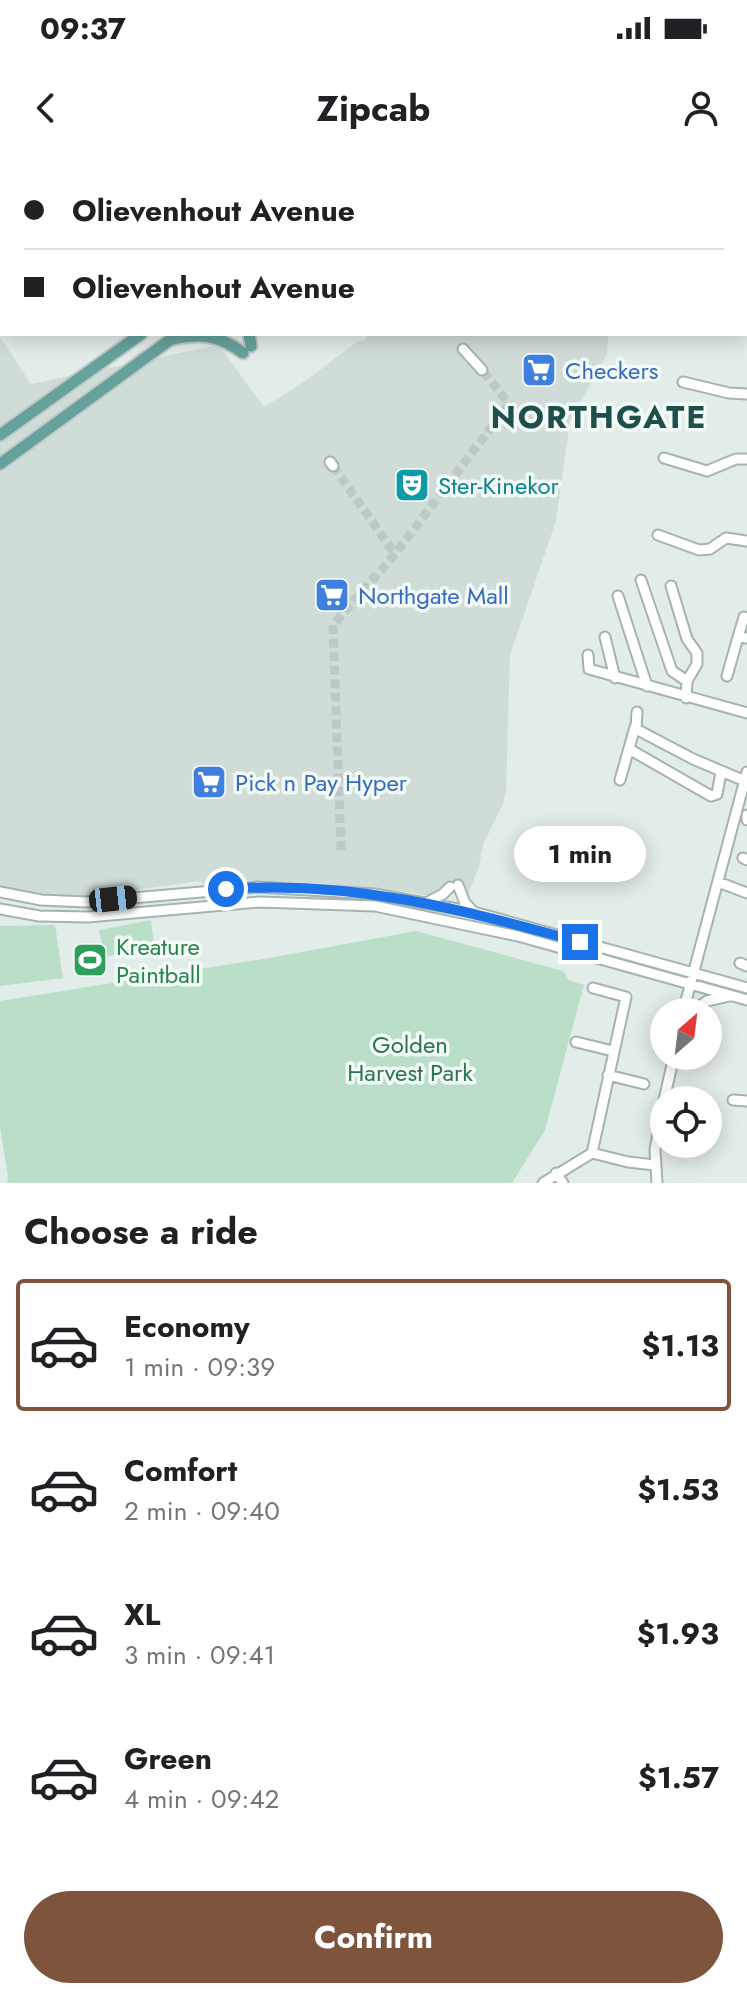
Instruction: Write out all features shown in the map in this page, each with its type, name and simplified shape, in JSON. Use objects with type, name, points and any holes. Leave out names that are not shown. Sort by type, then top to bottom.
[{"type":"main road","points":[[0,435],[138,336]]},
{"type":"main road","points":[[211,336],[230,343],[248,344]]},
{"type":"main road","points":[[0,464],[173,337]]},
{"type":"street","points":[[463,349],[482,370]]},
{"type":"street","points":[[683,382],[747,394]]},
{"type":"street","points":[[664,458],[707,471],[736,459],[747,459]]},
{"type":"street","points":[[658,535],[699,550],[710,549],[726,538],[747,541]]},
{"type":"street","points":[[641,580],[672,671],[687,681]]},
{"type":"street","points":[[671,586],[687,639],[697,653],[697,664],[687,681],[686,698]]},
{"type":"street","points":[[618,596],[647,686]]},
{"type":"street","points":[[727,676],[743,638],[744,617]]},
{"type":"street","points":[[605,637],[615,678]]},
{"type":"street","points":[[588,655],[589,669],[747,713]]},
{"type":"street","points":[[620,780],[637,712]]},
{"type":"street","points":[[635,727],[721,772],[746,776],[686,998]]},
{"type":"street","points":[[629,749],[711,796],[717,794],[721,772]]},
{"type":"street","points":[[718,882],[747,893]]},
{"type":"street","points":[[428,902],[454,886],[474,912]]},
{"type":"street","points":[[0,892],[41,900],[86,902],[210,890],[283,887],[375,894],[474,912],[747,988]]},
{"type":"street","points":[[0,909],[39,916],[88,917],[260,902],[375,906],[518,936],[747,1000]]},
{"type":"street","points":[[592,1153],[626,997],[593,988]]},
{"type":"street","points":[[722,998],[732,996]]},
{"type":"street","points":[[576,1042],[613,1051]]},
{"type":"street","points":[[608,1075],[644,1084]]},
{"type":"street","points":[[733,1100],[747,1101]]},
{"type":"street","points":[[543,1183],[592,1153],[655,1165]]},
{"type":"street","points":[[656,1158],[657,1183]]},
{"type":"street","points":[[556,1173],[563,1183]]},
{"type":"shaded area","name":"Northgate Mall","points":[[368,336],[607,336],[608,339],[607,354],[570,421],[556,521],[510,655],[506,790],[503,804],[483,845],[468,895],[448,886],[431,896],[286,882],[208,887],[198,881],[75,899],[0,888],[0,337],[31,384],[219,345],[264,407],[304,382],[358,341],[364,341]]},
{"type":"green space","points":[[151,920],[154,945],[105,957],[99,930]]},
{"type":"green space","points":[[55,925],[63,978],[0,986],[0,926]]},
{"type":"green space","name":"Golden Harvest Park","points":[[416,931],[563,971],[569,980],[584,985],[545,1130],[512,1183],[7,1183],[0,1126],[0,1001]]},
{"type":"tunnel","points":[[341,850],[333,625],[395,554],[509,404],[482,370]]},
{"type":"tunnel","points":[[333,466],[395,554]]},
{"type":"place","name":"Checkers","points":[[539,370]]},
{"type":"place","name":"Ster-Kinekor","points":[[412,485]]},
{"type":"place","name":"Northgate Mall","points":[[332,595]]},
{"type":"place","name":"Pick n Pay Hyper","points":[[209,782]]},
{"type":"place","name":"Kreature Paintball","points":[[90,960]]},
{"type":"district","name":"NORTHGATE","points":[[599,417]]},
{"type":"route","points":[[226,889],[309,888],[375,894],[474,912],[580,942]]}]
